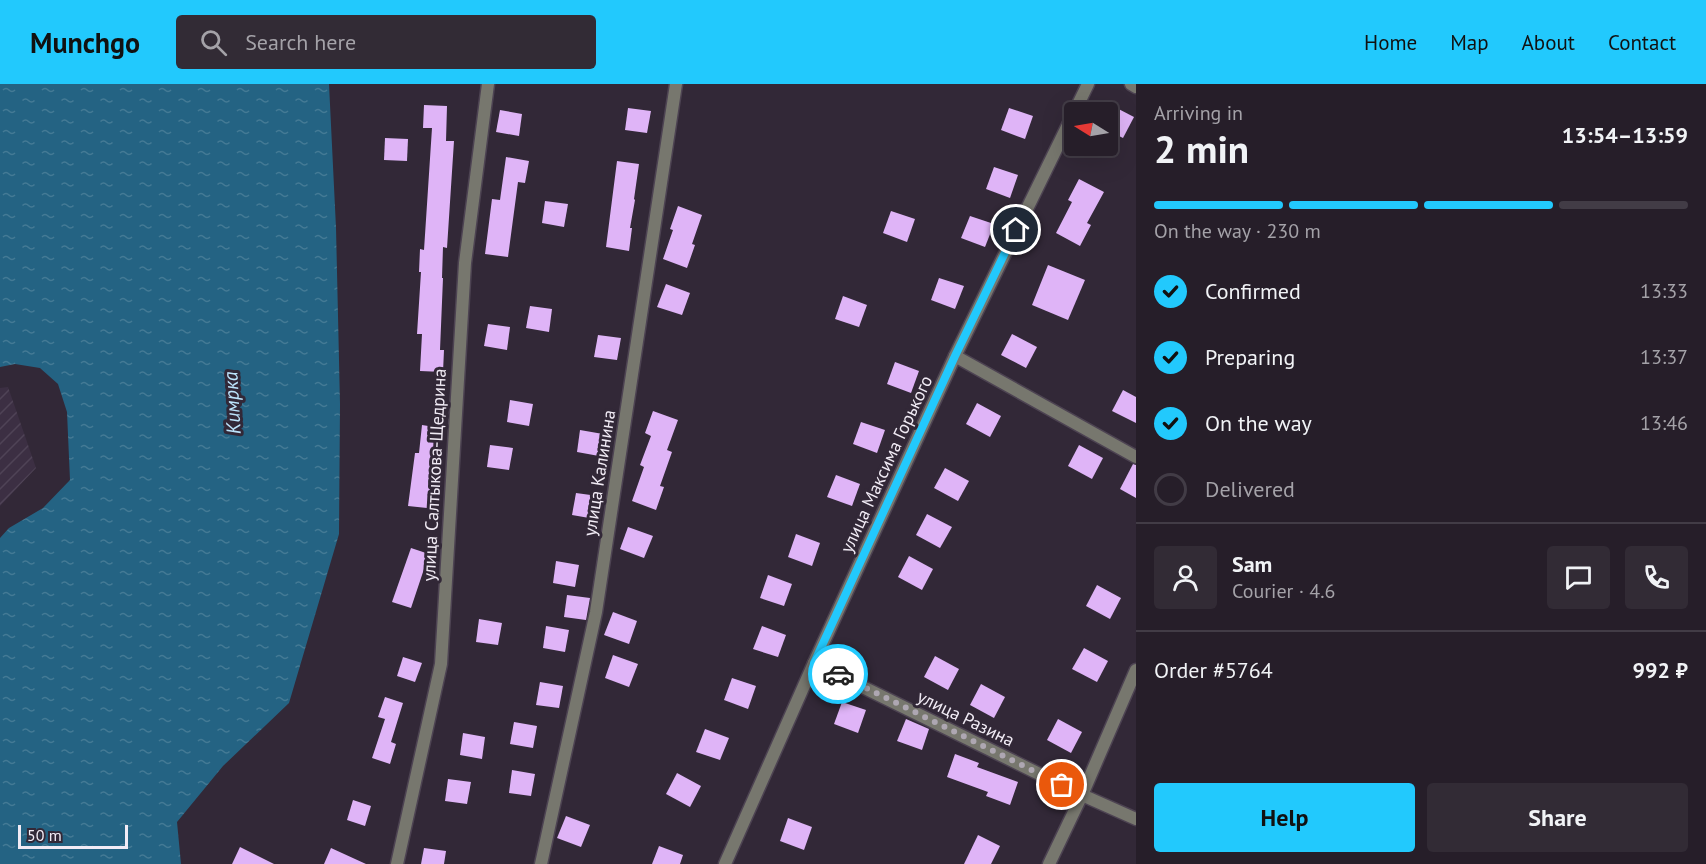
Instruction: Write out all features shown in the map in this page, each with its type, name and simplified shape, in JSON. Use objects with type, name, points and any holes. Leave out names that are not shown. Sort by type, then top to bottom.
[{"type":"street","name":"улица Салтыкова-Щедрина","points":[[397,864],[441,664],[465,263],[488,84]]},
{"type":"street","name":"улица Калинина","points":[[541,864],[596,612],[676,84]]},
{"type":"street","name":"улица Максима Горького","points":[[725,864],[814,663],[955,356],[1088,84]]},
{"type":"street","points":[[1131,84],[1136,87]]},
{"type":"street","points":[[955,356],[1136,457]]},
{"type":"street","name":"улица Разина","points":[[814,663],[1082,795],[1136,819]]},
{"type":"street","points":[[1049,864],[1082,795],[1136,670]]},
{"type":"shaded area","points":[[8,387],[36,468],[0,506],[0,388]]},
{"type":"water","name":"Кимрка","points":[[0,84],[329,84],[336,228],[340,404],[339,534],[289,703],[223,766],[177,822],[181,864],[0,864],[0,538],[9,528],[43,508],[70,480],[67,412],[58,384],[40,368],[15,364],[0,367]]},
{"type":"building","points":[[424,105],[447,106],[446,141],[454,141],[447,248],[443,247],[440,350],[444,350],[443,372],[420,371],[422,334],[417,334],[421,272],[419,272],[420,249],[424,250],[432,128],[423,128]]},
{"type":"building","points":[[628,108],[651,111],[647,133],[625,130]]},
{"type":"building","points":[[1009,108],[1033,116],[1025,139],[1001,130]]},
{"type":"building","points":[[1118,109],[1134,117],[1123,138],[1118,136]]},
{"type":"building","points":[[500,110],[522,114],[519,136],[496,132]]},
{"type":"building","points":[[385,138],[408,139],[407,161],[384,160]]},
{"type":"building","points":[[506,157],[529,161],[525,183],[518,182],[508,257],[485,254],[492,199],[500,200]]},
{"type":"building","points":[[617,161],[639,164],[629,251],[606,247]]},
{"type":"building","points":[[994,167],[1018,175],[1010,198],[986,189]]},
{"type":"building","points":[[1079,179],[1104,192],[1087,223],[1091,225],[1080,246],[1056,233],[1072,202],[1068,200]]},
{"type":"building","points":[[545,201],[568,204],[564,227],[542,223]]},
{"type":"building","points":[[678,206],[702,215],[687,268],[663,259]]},
{"type":"building","points":[[891,211],[915,219],[907,242],[883,233]]},
{"type":"building","points":[[970,216],[994,224],[985,247],[961,238]]},
{"type":"building","points":[[1048,265],[1085,280],[1068,320],[1032,305]]},
{"type":"building","points":[[939,278],[964,286],[955,309],[931,300]]},
{"type":"building","points":[[666,284],[690,293],[682,315],[657,307]]},
{"type":"building","points":[[843,296],[867,305],[859,327],[835,319]]},
{"type":"building","points":[[530,306],[552,309],[549,332],[526,328]]},
{"type":"building","points":[[488,324],[510,327],[507,350],[484,346]]},
{"type":"building","points":[[1012,334],[1037,347],[1026,368],[1001,355]]},
{"type":"building","points":[[598,335],[621,338],[617,360],[594,357]]},
{"type":"building","points":[[895,362],[919,371],[911,393],[887,384]]},
{"type":"building","points":[[1123,390],[1136,397],[1136,423],[1112,411]]},
{"type":"building","points":[[510,400],[533,404],[529,426],[507,422]]},
{"type":"building","points":[[977,403],[1001,416],[990,437],[966,424]]},
{"type":"building","points":[[653,411],[678,420],[667,450],[672,452],[660,486],[664,487],[656,510],[632,501],[644,467],[640,465],[651,436],[645,433]]},
{"type":"building","points":[[861,422],[885,430],[877,453],[853,444]]},
{"type":"building","points":[[422,425],[441,428],[438,455],[443,456],[443,470],[433,469],[427,508],[408,506],[415,453],[419,453]]},
{"type":"building","points":[[580,430],[603,434],[599,456],[577,452]]},
{"type":"building","points":[[490,445],[513,448],[509,470],[487,467]]},
{"type":"building","points":[[1079,445],[1103,458],[1092,479],[1068,466]]},
{"type":"building","points":[[1133,464],[1136,465],[1136,498],[1120,489]]},
{"type":"building","points":[[945,468],[969,481],[958,501],[934,488]]},
{"type":"building","points":[[836,475],[860,484],[852,506],[827,497]]},
{"type":"building","points":[[576,493],[598,496],[595,519],[572,515]]},
{"type":"building","points":[[927,514],[952,527],[940,548],[916,535]]},
{"type":"building","points":[[628,527],[653,536],[644,558],[620,549]]},
{"type":"building","points":[[796,534],[820,543],[812,566],[788,557]]},
{"type":"building","points":[[411,548],[429,554],[411,608],[392,602]]},
{"type":"building","points":[[909,556],[933,569],[922,590],[898,577]]},
{"type":"building","points":[[556,561],[579,565],[575,587],[553,583]]},
{"type":"building","points":[[768,575],[792,584],[784,606],[760,598]]},
{"type":"building","points":[[1097,585],[1121,598],[1110,619],[1086,606]]},
{"type":"building","points":[[567,595],[590,598],[586,620],[564,617]]},
{"type":"building","points":[[613,612],[637,621],[629,644],[604,635]]},
{"type":"building","points":[[479,619],[502,623],[498,645],[476,642]]},
{"type":"building","points":[[546,626],[569,630],[565,652],[543,648]]},
{"type":"building","points":[[762,626],[786,635],[778,657],[753,649]]},
{"type":"building","points":[[1084,648],[1108,661],[1097,682],[1072,669]]},
{"type":"building","points":[[613,655],[638,664],[629,687],[605,678]]},
{"type":"building","points":[[935,656],[959,669],[948,690],[924,677]]},
{"type":"building","points":[[403,657],[422,663],[415,682],[397,676]]},
{"type":"building","points":[[732,678],[756,686],[748,709],[724,700]]},
{"type":"building","points":[[540,682],[563,686],[559,708],[536,705]]},
{"type":"building","points":[[981,684],[1005,697],[994,718],[970,705]]},
{"type":"building","points":[[385,697],[403,703],[391,742],[396,744],[390,764],[372,758],[385,719],[378,717]]},
{"type":"building","points":[[842,702],[866,710],[858,733],[834,724]]},
{"type":"building","points":[[906,719],[929,729],[922,750],[897,741]]},
{"type":"building","points":[[1058,719],[1082,732],[1071,753],[1047,740]]},
{"type":"building","points":[[514,722],[537,726],[533,748],[510,744]]},
{"type":"building","points":[[705,729],[729,738],[720,760],[696,752]]},
{"type":"building","points":[[463,733],[485,737],[482,759],[460,755]]},
{"type":"building","points":[[955,754],[979,763],[977,767],[1018,782],[1010,805],[986,796],[988,792],[947,777]]},
{"type":"building","points":[[512,770],[535,774],[531,796],[509,793]]},
{"type":"building","points":[[677,773],[701,786],[690,807],[666,794]]},
{"type":"building","points":[[448,779],[471,782],[467,804],[445,801]]},
{"type":"building","points":[[353,800],[371,806],[365,826],[347,820]]},
{"type":"building","points":[[566,816],[590,825],[581,847],[557,838]]},
{"type":"building","points":[[788,818],[812,827],[804,850],[780,841]]},
{"type":"building","points":[[978,835],[1000,846],[991,864],[964,864]]},
{"type":"building","points":[[659,846],[683,855],[680,864],[652,864]]},
{"type":"building","points":[[240,847],[274,864],[232,864]]},
{"type":"building","points":[[331,848],[366,864],[324,864]]},
{"type":"building","points":[[424,848],[446,851],[444,864],[421,864]]},
{"type":"way so far","points":[[838,674],[1062,785]]},
{"type":"route","points":[[838,674],[814,663],[955,356],[1016,230]]}]
